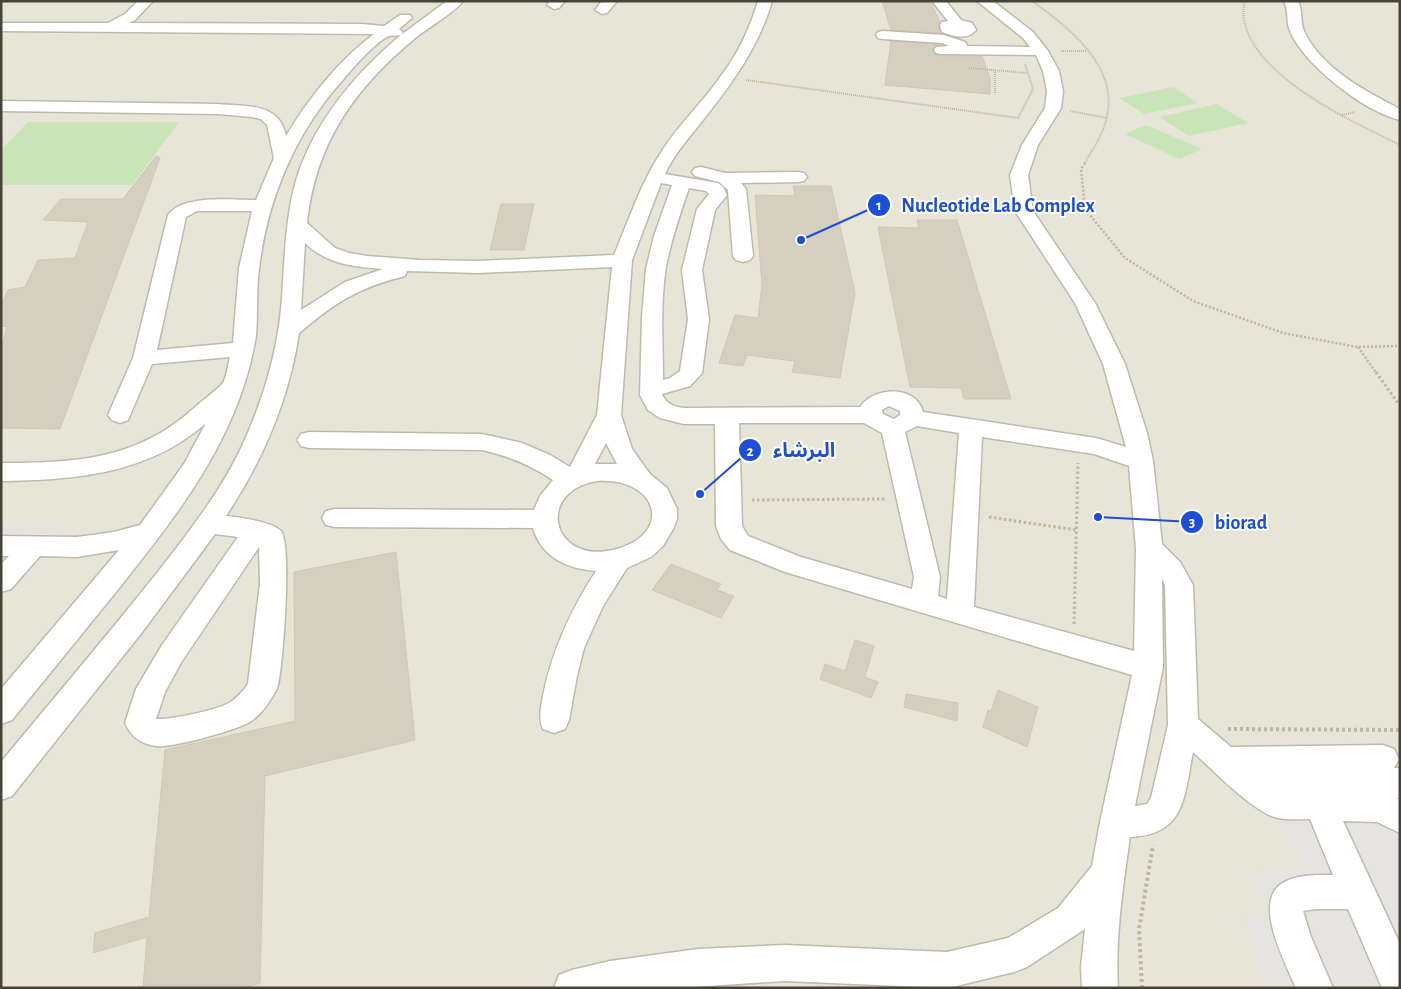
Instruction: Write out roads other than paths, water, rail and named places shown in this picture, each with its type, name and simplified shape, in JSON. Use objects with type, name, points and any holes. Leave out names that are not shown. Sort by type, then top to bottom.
[{"type":"street","points":[[83,35],[112,26],[130,17],[146,1]]},
{"type":"street","points":[[154,1],[145,10],[142,18],[148,24],[155,26]]},
{"type":"street","points":[[1,786],[194,544],[246,463],[276,392],[289,331],[297,224],[308,172],[329,125],[358,84],[393,48],[456,1]]},
{"type":"street","points":[[641,479],[621,472],[600,472],[575,478],[557,490],[547,504],[543,519],[547,534],[557,548],[574,557],[594,562],[617,560],[643,550],[660,532],[666,512],[658,493],[641,479],[624,458],[613,437],[608,415],[621,270],[658,171],[728,78],[747,47],[760,18],[765,1]]},
{"type":"street","points":[[938,1],[959,27]]},
{"type":"street","points":[[1291,1],[1297,30],[1311,54],[1340,80],[1400,115]]},
{"type":"street","points":[[1,27],[362,28],[383,24],[420,4]]},
{"type":"street","points":[[362,28],[390,20],[420,4]]},
{"type":"street","points":[[974,51],[947,39],[882,33],[959,27],[994,17],[1028,35],[1041,52],[1051,71],[1055,91],[1053,108],[1030,145],[1018,175],[1024,211],[1085,303],[1114,364],[1135,433],[1141,461],[1149,548],[1148,667],[1116,822],[1108,873],[1099,967],[1100,988]]},
{"type":"street","points":[[302,28],[360,23],[383,24],[410,34]]},
{"type":"street","points":[[1,711],[151,531],[193,469],[216,428],[235,383],[242,349],[253,245],[262,204],[281,156],[309,112],[335,80],[369,45],[383,24]]},
{"type":"street","points":[[1,35],[320,36],[343,45],[335,80]]},
{"type":"street","points":[[941,50],[1041,52]]},
{"type":"street","points":[[1,106],[218,109],[254,112],[267,116],[275,124],[281,156]]},
{"type":"street","points":[[658,171],[724,178],[798,177]]},
{"type":"street","points":[[658,171],[682,182],[712,187],[717,190],[718,195],[706,209],[690,280],[698,303],[691,373],[684,381],[662,387]]},
{"type":"street","points":[[724,178],[737,189],[742,256]]},
{"type":"street","points":[[662,387],[656,270],[668,221],[682,182]]},
{"type":"street","points":[[120,415],[144,358],[177,215],[194,206],[262,204]]},
{"type":"street","points":[[297,224],[316,244],[329,252],[347,259],[430,268],[502,268],[536,274],[621,270]]},
{"type":"street","points":[[289,331],[330,297],[350,286],[371,278],[430,268]]},
{"type":"street","points":[[144,358],[242,349]]},
{"type":"street","points":[[1,472],[78,471],[111,464],[143,453],[172,437],[196,419],[235,383]]},
{"type":"street","points":[[662,387],[674,394],[678,402],[695,416],[727,415],[892,420],[971,427],[1079,443],[1110,450],[1141,461]]},
{"type":"street","points":[[575,478],[608,415]]},
{"type":"street","points":[[727,415],[730,532],[745,547],[794,565],[921,603],[1148,667]]},
{"type":"street","points":[[892,420],[927,577],[925,594],[921,603]]},
{"type":"street","points":[[960,614],[971,427]]},
{"type":"street","points":[[1041,436],[1105,437],[1135,433]]},
{"type":"street","points":[[308,440],[482,442],[514,449],[575,478]]},
{"type":"street","points":[[335,518],[543,519]]},
{"type":"street","points":[[207,524],[242,528],[264,533],[271,538],[274,560],[274,583],[263,685],[259,696],[238,713],[226,718],[160,733],[148,730],[142,728],[140,723],[151,690],[172,652],[255,532]]},
{"type":"street","points":[[1,546],[77,547],[114,542],[151,531]]},
{"type":"street","points":[[1,582],[34,546]]},
{"type":"street","points":[[77,547],[91,552],[101,560],[107,571],[107,583]]},
{"type":"street","points":[[1116,822],[1141,821],[1158,815],[1166,804],[1191,732],[1179,585],[1172,570],[1161,557],[1149,548]]},
{"type":"street","points":[[554,720],[566,660],[588,607],[617,560]]},
{"type":"street","points":[[1191,732],[1266,796],[1278,803],[1376,807],[1393,812],[1400,818]]},
{"type":"street","points":[[1225,761],[1392,771]]},
{"type":"street","points":[[1251,783],[1392,771]]},
{"type":"street","points":[[1320,806],[1400,986]]},
{"type":"street","points":[[572,988],[610,979],[698,967],[786,963],[947,970],[1014,954],[1070,920],[1108,873]]},
{"type":"street","points":[[1314,988],[1289,923],[1286,912],[1288,902],[1295,895],[1306,893],[1358,892]]},
{"type":"place","name":"Nucleotide Lab Complex","points":[[801,240]]},
{"type":"place","name":"البرشاء","points":[[700,494]]},
{"type":"place","name":"biorad","points":[[1098,517]]}]
